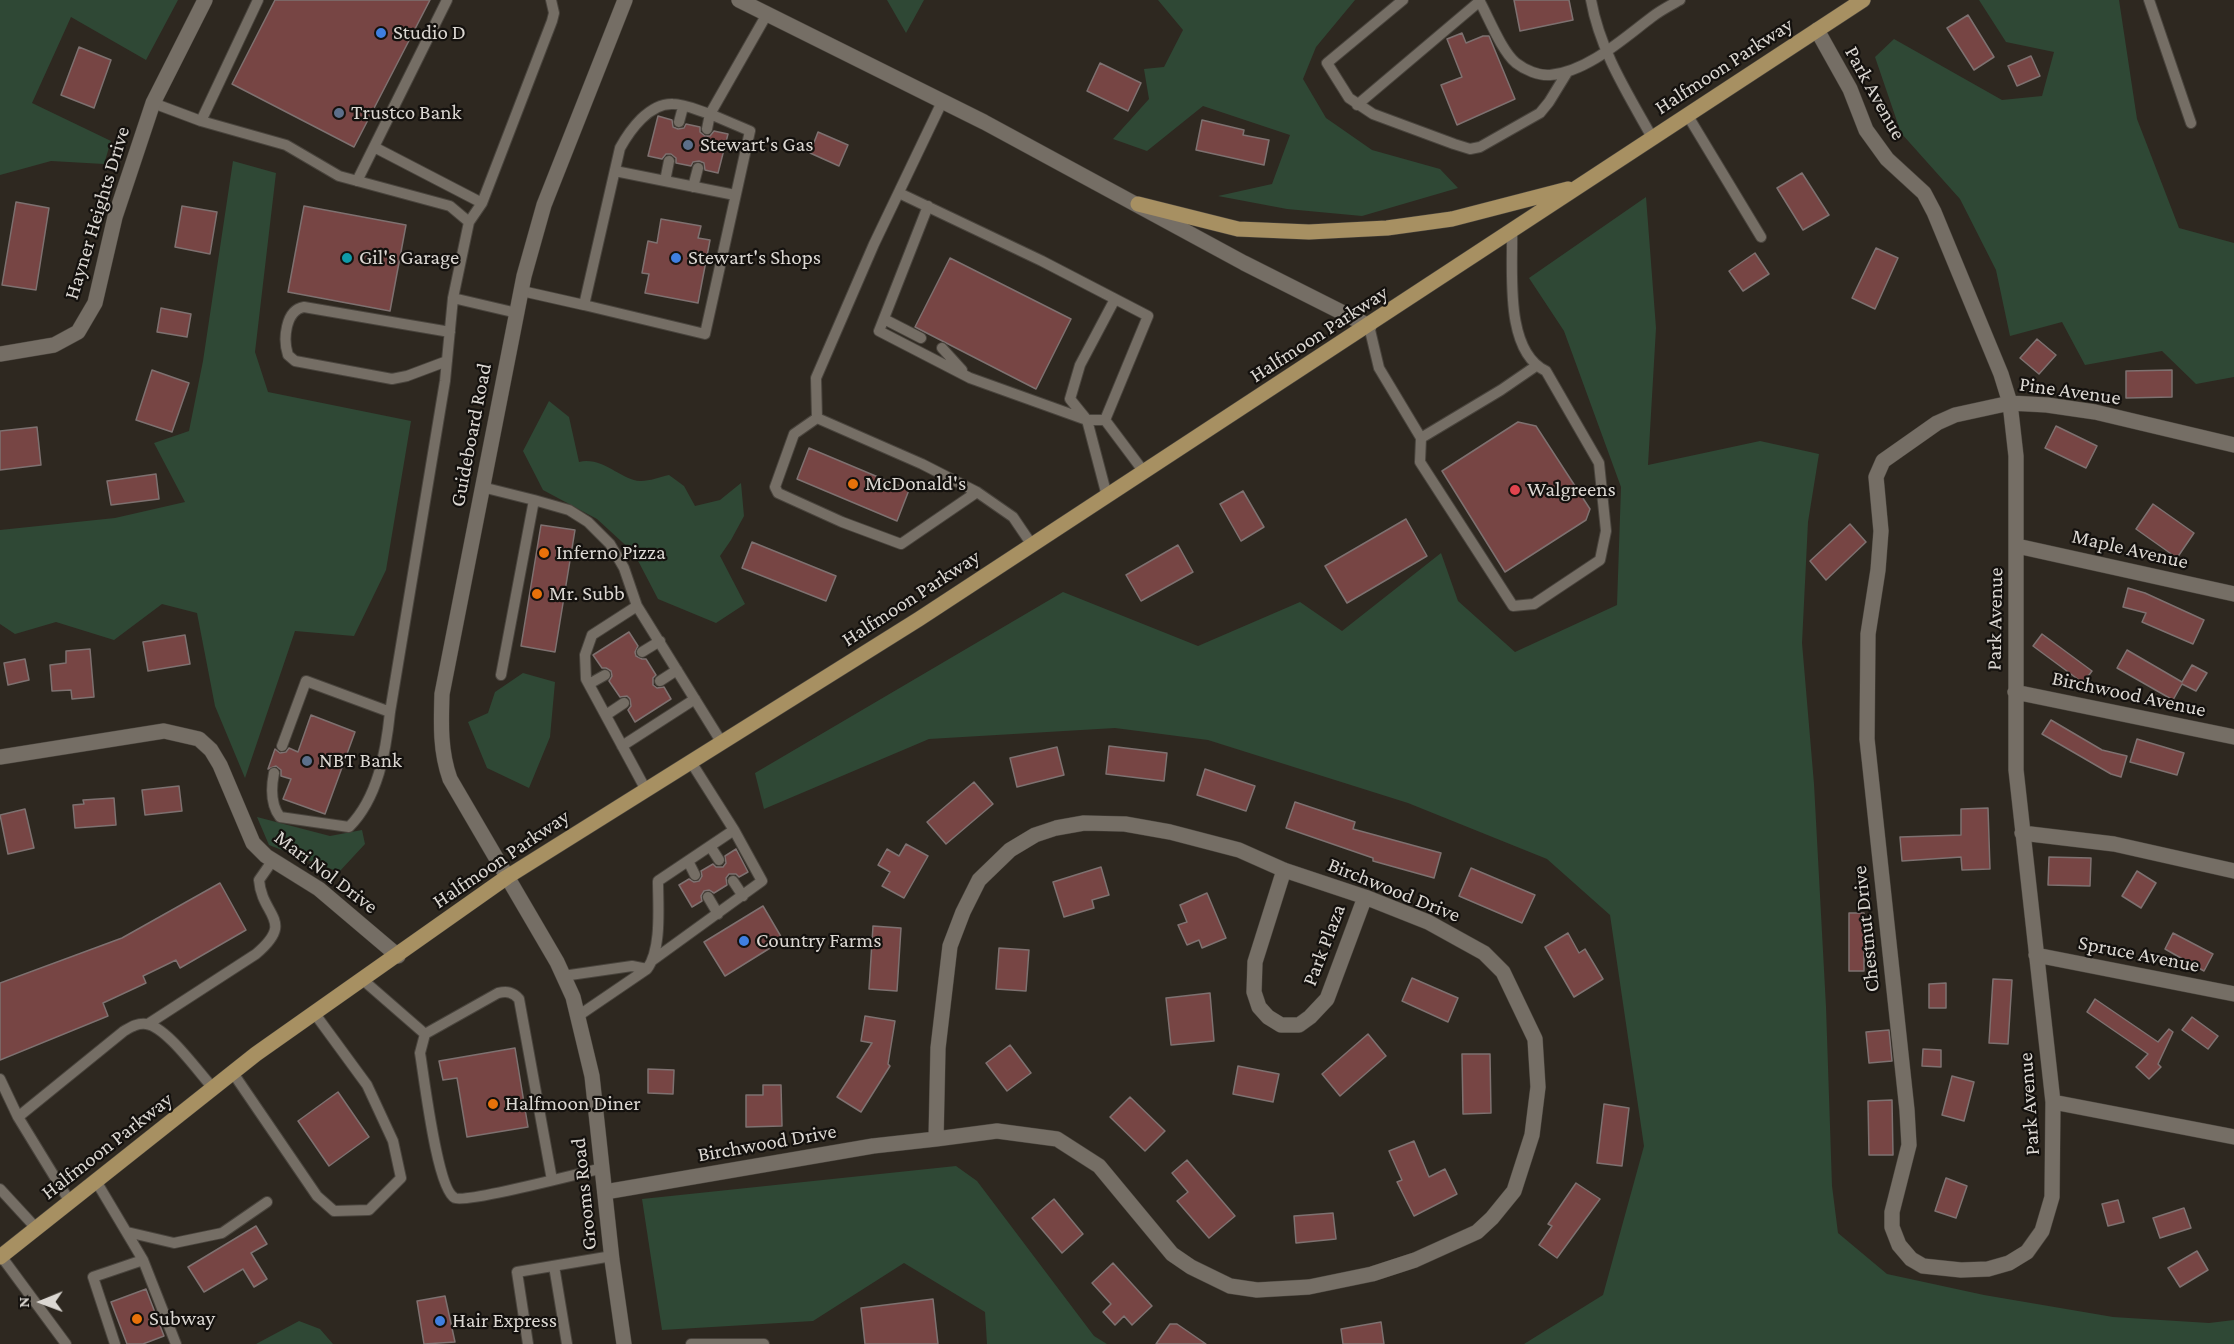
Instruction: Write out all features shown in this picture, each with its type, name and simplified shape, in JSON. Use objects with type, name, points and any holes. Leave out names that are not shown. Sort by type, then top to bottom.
[{"type":"main road","name":"Halfmoon Parkway","points":[[0,1256],[233,1073],[507,878],[1032,545],[1863,0]]},
{"type":"main road","points":[[1138,204],[1238,229],[1309,232],[1387,228],[1452,219],[1582,185]]},
{"type":"street","name":"Hayner Heights Drive","points":[[0,354],[54,345],[78,332],[95,303],[115,217],[153,104],[206,0]]},
{"type":"street","name":"Guideboard Road","points":[[507,878],[450,779],[443,761],[440,734],[442,694],[524,276],[544,205],[625,0]]},
{"type":"street","points":[[739,0],[942,102],[1369,326]]},
{"type":"street","name":"Park Avenue","points":[[1817,30],[1850,89],[1866,130],[1887,159],[1924,193],[1934,212],[2001,374],[2010,403],[2016,456],[2016,770],[2053,1102],[2052,1197],[2042,1231],[2027,1252]]},
{"type":"street","name":"Pine Avenue","points":[[1880,466],[1937,423],[1955,415],[2010,403],[2047,405],[2095,412],[2234,445]]},
{"type":"street","name":"Chestnut Drive","points":[[1880,466],[1876,477],[1881,531],[1878,570],[1868,634],[1868,739],[1909,1145],[1892,1212],[1892,1227],[1899,1245],[1911,1259],[1923,1266],[1961,1270],[1988,1269],[2008,1263],[2027,1252]]},
{"type":"street","name":"Maple Avenue","points":[[2017,546],[2234,594]]},
{"type":"street","name":"Birchwood Avenue","points":[[2015,692],[2234,737]]},
{"type":"street","name":"Mari Nol Drive","points":[[0,757],[164,731],[199,739],[211,750],[220,765],[253,843],[273,861],[319,889],[398,956]]},
{"type":"street","name":"Birchwood Drive","points":[[605,1192],[873,1146],[936,1139],[997,1131],[1057,1139],[1099,1166],[1172,1254],[1191,1267],[1230,1286],[1257,1290],[1309,1287],[1372,1275],[1415,1260],[1477,1232],[1492,1218],[1514,1191],[1532,1135],[1538,1087],[1535,1039],[1503,972],[1484,952],[1428,922],[1365,897],[1284,870],[1239,850],[1170,832],[1125,824],[1084,823],[1056,828],[1035,835],[1010,850],[979,880],[963,912],[950,946],[938,1048],[936,1139]]},
{"type":"street","points":[[2022,833],[2114,844],[2234,871]]},
{"type":"street","name":"Park Plaza","points":[[1284,870],[1254,962],[1254,992],[1259,1007],[1268,1017],[1281,1025],[1299,1025],[1327,999],[1365,897]]},
{"type":"street","name":"Grooms Road","points":[[507,878],[563,976],[573,997],[578,1016],[592,1076],[624,1344]]},
{"type":"street","name":"Spruce Avenue","points":[[2036,955],[2234,994]]},
{"type":"street","points":[[2053,1102],[2234,1137]]},
{"type":"lane","points":[[201,121],[258,0]]},
{"type":"lane","points":[[357,181],[447,0]]},
{"type":"lane","points":[[274,773],[271,789],[275,811],[280,817],[349,827],[358,818],[377,779],[387,739],[447,361],[453,298],[469,222],[482,203],[552,21],[554,13],[551,0]]},
{"type":"lane","points":[[1403,0],[1327,63],[1349,98],[1373,114],[1470,149],[1480,147],[1540,113],[1550,102],[1568,71]]},
{"type":"lane","points":[[1591,0],[1594,18],[1606,51],[1653,139]]},
{"type":"lane","points":[[1357,105],[1479,1],[1507,52],[1517,63],[1536,73],[1549,76],[1568,71],[1606,51],[1655,15],[1680,0]]},
{"type":"lane","points":[[2149,0],[2191,123]]},
{"type":"lane","points":[[707,129],[710,114],[767,14]]},
{"type":"lane","points":[[817,418],[816,378],[874,244],[942,102]]},
{"type":"lane","points":[[153,104],[201,121],[286,145],[339,176],[450,206],[469,222]]},
{"type":"lane","points":[[522,291],[705,334],[750,131],[710,114],[673,104],[657,107],[629,132],[620,148],[584,305]]},
{"type":"lane","points":[[679,122],[683,107]]},
{"type":"lane","points":[[1688,116],[1761,237]]},
{"type":"lane","points":[[374,147],[482,203]]},
{"type":"lane","points":[[665,181],[669,161]]},
{"type":"lane","points":[[693,187],[698,168]]},
{"type":"lane","points":[[615,171],[735,195]]},
{"type":"lane","points":[[898,193],[1042,261],[1148,316],[1105,420]]},
{"type":"lane","points":[[928,206],[879,331],[970,378],[1087,420],[1105,420]]},
{"type":"lane","points":[[1369,326],[1379,368],[1421,438],[1420,462],[1513,606],[1534,604],[1600,560],[1606,531],[1599,463],[1546,371],[1536,366],[1518,336],[1513,303],[1512,231]]},
{"type":"lane","points":[[453,298],[517,313]]},
{"type":"lane","points":[[1107,496],[1087,420],[1070,399],[1080,365],[1115,299]]},
{"type":"lane","points":[[447,361],[407,376],[384,379],[295,361],[288,355],[286,346],[289,318],[294,310],[304,307],[450,332]]},
{"type":"lane","points":[[884,319],[921,338]]},
{"type":"lane","points":[[942,348],[970,378]]},
{"type":"lane","points":[[1421,438],[1536,366]]},
{"type":"lane","points":[[817,418],[922,464],[977,492],[1013,517],[1032,545]]},
{"type":"lane","points":[[817,418],[794,434],[775,487],[778,493],[842,522],[901,544],[977,492]]},
{"type":"lane","points":[[1105,420],[1144,472]]},
{"type":"lane","points":[[482,487],[569,510],[588,522],[610,544],[624,568],[637,606],[722,743]]},
{"type":"lane","points":[[501,675],[534,500]]},
{"type":"lane","points":[[637,606],[592,635],[585,655],[586,679],[646,790]]},
{"type":"lane","points":[[642,652],[660,641]]},
{"type":"lane","points":[[660,681],[677,670]]},
{"type":"lane","points":[[589,684],[605,675]]},
{"type":"lane","points":[[282,746],[306,681],[390,712]]},
{"type":"lane","points":[[622,746],[695,699]]},
{"type":"lane","points":[[606,715],[624,703]]},
{"type":"lane","points":[[578,1016],[762,881],[734,830],[691,762]]},
{"type":"lane","points":[[650,964],[658,920],[658,881],[734,830]]},
{"type":"lane","points":[[710,846],[719,860]]},
{"type":"lane","points":[[18,1117],[124,1031],[135,1025],[148,1024],[256,954],[268,943],[276,932],[276,922],[260,889],[259,880],[273,861]]},
{"type":"lane","points":[[688,861],[695,875]]},
{"type":"lane","points":[[733,881],[742,896]]},
{"type":"lane","points":[[708,897],[718,914]]},
{"type":"lane","points":[[563,976],[650,964]]},
{"type":"lane","points":[[363,980],[425,1034]]},
{"type":"lane","points":[[552,1180],[519,999],[515,994],[506,991],[498,993],[425,1034],[420,1053],[440,1171],[448,1192],[454,1198],[467,1200],[552,1180],[603,1168]]},
{"type":"lane","points":[[233,1073],[317,1196],[334,1211],[369,1210],[401,1178],[393,1141],[367,1086],[315,1014]]},
{"type":"lane","points":[[148,1024],[162,1031],[213,1088]]},
{"type":"lane","points":[[0,1079],[18,1117],[70,1202]]},
{"type":"lane","points":[[96,1181],[143,1260],[176,1344]]},
{"type":"lane","points":[[0,1189],[36,1228]]},
{"type":"lane","points":[[127,1232],[174,1243],[222,1233],[267,1202]]},
{"type":"lane","points":[[0,1256],[66,1344]]},
{"type":"lane","points":[[528,1344],[517,1272],[612,1256]]},
{"type":"lane","points":[[115,1344],[93,1277],[143,1260]]},
{"type":"lane","points":[[554,1266],[567,1344]]},
{"type":"lane","points":[[691,1344],[764,1344]]},
{"type":"green space","points":[[0,0],[178,0],[146,60],[71,17],[32,103],[111,141],[104,164],[51,161],[0,175]]},
{"type":"green space","points":[[887,0],[924,0],[906,33]]},
{"type":"green space","points":[[1158,0],[1355,0],[1316,47],[1303,79],[1326,118],[1372,150],[1440,169],[1458,188],[1362,216],[1287,209],[1218,196],[1272,184],[1290,135],[1203,106],[1147,151],[1113,139],[1149,99],[1144,69],[1164,67],[1183,30]]},
{"type":"green space","points":[[1979,0],[2119,0],[2137,119],[2179,228],[2234,243],[2234,377],[2196,384],[2162,351],[2085,365],[2062,322],[2010,336],[1996,270],[1960,199],[1901,133],[1875,57],[1894,39],[2002,100],[2042,96],[2054,52],[2006,42]]},
{"type":"green space","points":[[233,161],[276,173],[255,352],[268,392],[411,421],[386,570],[354,636],[295,631],[245,778],[215,706],[197,613],[162,604],[114,640],[56,622],[15,634],[0,624],[0,530],[115,518],[185,502],[154,443],[189,431],[203,361]]},
{"type":"green space","points":[[1646,197],[1656,328],[1648,465],[1760,441],[1819,454],[1808,522],[1802,643],[1814,784],[1826,1007],[1832,1186],[1838,1233],[1887,1274],[1984,1295],[2113,1317],[2209,1323],[2234,1320],[2234,1344],[1524,1344],[1603,1295],[1644,1146],[1610,915],[1547,859],[1408,803],[1208,740],[1115,728],[929,739],[764,809],[755,773],[1063,592],[1198,646],[1300,602],[1342,631],[1441,553],[1458,601],[1515,652],[1617,605],[1621,487],[1564,331],[1529,278]]},
{"type":"green space","points":[[549,401],[569,417],[579,462],[596,463],[634,480],[648,480],[669,475],[684,486],[695,506],[720,500],[741,483],[744,516],[720,556],[745,604],[716,623],[658,599],[634,553],[597,519],[543,490],[523,451]]},
{"type":"green space","points":[[523,673],[555,682],[550,737],[529,788],[487,768],[468,722],[488,713],[495,692]]},
{"type":"green space","points":[[257,817],[330,836],[362,830],[365,844],[339,872],[269,845]]},
{"type":"green space","points":[[956,1166],[977,1181],[1094,1336],[1107,1344],[987,1344],[985,1312],[904,1263],[813,1321],[662,1330],[642,1199]]},
{"type":"green space","points":[[299,1321],[320,1329],[333,1344],[256,1344]]},
{"type":"building","points":[[275,0],[430,0],[354,147],[232,84]]},
{"type":"building","points":[[1514,0],[1569,0],[1573,20],[1520,31]]},
{"type":"building","points":[[1968,15],[1994,57],[1974,70],[1947,28]]},
{"type":"building","points":[[1462,33],[1466,43],[1489,36],[1515,99],[1457,125],[1441,85],[1462,77],[1447,39]]},
{"type":"building","points":[[79,47],[111,60],[94,108],[61,95]]},
{"type":"building","points":[[2031,56],[2040,76],[2017,86],[2008,66]]},
{"type":"building","points":[[1100,63],[1141,83],[1128,111],[1087,91]]},
{"type":"building","name":"Stewart's Gas","points":[[658,116],[672,120],[673,127],[678,129],[684,128],[686,124],[700,127],[700,132],[705,136],[710,136],[714,131],[728,134],[718,173],[705,170],[704,163],[699,161],[693,162],[691,166],[676,163],[676,158],[671,154],[666,154],[662,159],[648,156]]},
{"type":"building","points":[[1202,120],[1244,130],[1243,135],[1269,140],[1264,165],[1196,150]]},
{"type":"building","points":[[818,132],[848,145],[839,166],[810,153]]},
{"type":"building","points":[[1802,173],[1829,215],[1803,230],[1777,188]]},
{"type":"building","points":[[16,202],[49,208],[36,290],[2,285]]},
{"type":"building","points":[[182,206],[217,212],[210,254],[175,247]]},
{"type":"building","name":"Gil's Garage","points":[[304,206],[406,225],[390,311],[288,292]]},
{"type":"building","name":"Stewart's Shops","points":[[661,219],[701,226],[698,238],[710,240],[698,303],[645,293],[649,274],[642,273],[648,241],[657,243]]},
{"type":"building","points":[[1876,248],[1898,258],[1875,309],[1852,298]]},
{"type":"building","points":[[1755,253],[1769,274],[1743,291],[1729,271]]},
{"type":"building","points":[[950,258],[1071,319],[1036,389],[915,327]]},
{"type":"building","points":[[161,308],[191,314],[187,337],[157,332]]},
{"type":"building","points":[[2037,339],[2056,355],[2039,374],[2020,358]]},
{"type":"building","points":[[152,370],[189,383],[172,432],[136,420]]},
{"type":"building","points":[[2172,370],[2172,397],[2126,398],[2126,371]]},
{"type":"building","name":"Walgreens","points":[[1518,422],[1536,426],[1590,509],[1586,520],[1505,572],[1442,471]]},
{"type":"building","points":[[2056,426],[2097,446],[2086,468],[2045,448]]},
{"type":"building","points":[[37,427],[41,465],[0,470],[0,431]]},
{"type":"building","name":"McDonald's","points":[[809,448],[909,490],[897,521],[797,479]]},
{"type":"building","points":[[156,474],[159,499],[111,505],[107,481]]},
{"type":"building","points":[[1243,491],[1264,527],[1241,541],[1220,504]]},
{"type":"building","points":[[2153,504],[2194,533],[2177,558],[2136,529]]},
{"type":"building","points":[[1406,519],[1427,556],[1347,603],[1325,566]]},
{"type":"building","points":[[1850,524],[1866,542],[1826,580],[1810,561]]},
{"type":"building","points":[[541,525],[575,530],[555,652],[521,646]]},
{"type":"building","points":[[752,542],[836,576],[826,601],[742,568]]},
{"type":"building","points":[[1178,545],[1193,572],[1141,601],[1126,575]]},
{"type":"building","points":[[2128,588],[2145,593],[2204,620],[2193,644],[2142,622],[2146,613],[2123,607]]},
{"type":"building","points":[[629,632],[638,646],[636,656],[646,659],[656,675],[653,678],[653,685],[657,688],[664,687],[671,699],[635,722],[628,710],[631,706],[630,699],[627,696],[620,697],[609,681],[612,676],[611,671],[602,668],[593,655]]},
{"type":"building","points":[[2042,634],[2092,671],[2083,683],[2033,646]]},
{"type":"building","points":[[185,635],[190,664],[148,671],[143,642]]},
{"type":"building","points":[[90,649],[94,697],[72,699],[71,690],[52,691],[50,665],[66,663],[66,651]]},
{"type":"building","points":[[2127,650],[2182,682],[2192,665],[2207,673],[2196,691],[2182,684],[2173,700],[2117,668]]},
{"type":"building","points":[[25,659],[29,680],[8,685],[4,663]]},
{"type":"building","name":"NBT Bank","points":[[311,715],[355,732],[325,814],[283,799],[291,779],[281,776],[281,770],[276,766],[268,769],[275,749],[280,753],[286,752],[289,748],[298,752]]},
{"type":"building","points":[[2051,720],[2102,750],[2127,756],[2121,777],[2111,774],[2042,734]]},
{"type":"building","points":[[2137,739],[2184,753],[2177,775],[2130,762]]},
{"type":"building","points":[[1109,746],[1167,753],[1164,781],[1106,774]]},
{"type":"building","points":[[1057,747],[1064,775],[1017,787],[1010,758]]},
{"type":"building","points":[[1205,769],[1255,786],[1246,811],[1197,795]]},
{"type":"building","points":[[974,782],[993,804],[946,844],[927,822]]},
{"type":"building","points":[[179,786],[182,811],[145,815],[142,790]]},
{"type":"building","points":[[114,798],[116,825],[75,828],[73,805],[84,804],[83,800]]},
{"type":"building","points":[[1295,802],[1355,822],[1353,829],[1441,853],[1434,878],[1373,861],[1373,858],[1286,828]]},
{"type":"building","points":[[1988,808],[1990,869],[1962,870],[1961,857],[1902,861],[1900,837],[1961,835],[1961,809]]},
{"type":"building","points":[[25,809],[34,848],[8,854],[0,815]]},
{"type":"building","points":[[906,844],[928,856],[904,898],[882,886],[890,872],[878,865],[887,849],[899,856]]},
{"type":"building","points":[[736,849],[748,872],[739,877],[736,874],[729,874],[726,878],[727,885],[714,893],[709,890],[704,891],[701,896],[702,901],[692,907],[679,885],[689,879],[694,882],[699,881],[702,876],[701,871],[713,864],[716,867],[723,867],[726,863],[725,856]]},
{"type":"building","points":[[2049,857],[2091,858],[2090,886],[2048,885]]},
{"type":"building","points":[[1101,867],[1109,895],[1092,900],[1094,908],[1064,917],[1053,882]]},
{"type":"building","points":[[1471,868],[1535,895],[1522,923],[1459,896]]},
{"type":"building","points":[[2137,871],[2156,883],[2141,908],[2122,896]]},
{"type":"building","points":[[220,883],[246,930],[180,968],[176,960],[143,976],[146,983],[103,1003],[108,1016],[0,1060],[0,983],[122,938]]},
{"type":"building","points":[[1207,893],[1226,938],[1202,948],[1199,940],[1187,945],[1178,925],[1187,922],[1180,905]]},
{"type":"building","name":"Country Farms","points":[[763,906],[783,940],[725,976],[704,942]]},
{"type":"building","points":[[1849,913],[1864,913],[1864,971],[1849,971]]},
{"type":"building","points":[[873,926],[901,928],[897,991],[869,989]]},
{"type":"building","points":[[1568,933],[1579,953],[1585,949],[1603,979],[1574,997],[1545,947]]},
{"type":"building","points":[[2173,933],[2213,954],[2204,971],[2165,949]]},
{"type":"building","points":[[999,948],[1029,950],[1026,991],[996,989]]},
{"type":"building","points":[[1412,978],[1458,998],[1448,1022],[1402,1001]]},
{"type":"building","points":[[1993,979],[2012,980],[2008,1044],[1989,1043]]},
{"type":"building","points":[[1946,983],[1946,1008],[1929,1008],[1929,984]]},
{"type":"building","points":[[1210,993],[1214,1041],[1171,1045],[1166,998]]},
{"type":"building","points":[[2095,999],[2158,1042],[2169,1029],[2173,1032],[2158,1064],[2161,1067],[2149,1079],[2136,1067],[2148,1054],[2087,1012]]},
{"type":"building","points":[[865,1016],[895,1021],[888,1064],[890,1066],[861,1112],[837,1097],[872,1043],[861,1041]]},
{"type":"building","points":[[2192,1017],[2218,1036],[2208,1049],[2182,1030]]},
{"type":"building","points":[[1889,1030],[1892,1061],[1869,1063],[1866,1032]]},
{"type":"building","points":[[1368,1034],[1386,1056],[1340,1096],[1322,1074]]},
{"type":"building","points":[[1010,1045],[1031,1073],[1007,1091],[986,1063]]},
{"type":"building","name":"Halfmoon Diner","points":[[515,1048],[528,1127],[467,1137],[457,1078],[443,1080],[439,1061]]},
{"type":"building","points":[[1923,1049],[1941,1050],[1941,1067],[1922,1066]]},
{"type":"building","points":[[1462,1054],[1490,1054],[1491,1113],[1463,1114]]},
{"type":"building","points":[[1238,1066],[1279,1074],[1273,1102],[1233,1094]]},
{"type":"building","points":[[648,1069],[674,1070],[673,1094],[648,1093]]},
{"type":"building","points":[[1952,1076],[1974,1082],[1964,1121],[1942,1115]]},
{"type":"building","points":[[763,1085],[781,1085],[782,1126],[746,1127],[746,1095],[763,1095]]},
{"type":"building","points":[[338,1092],[369,1137],[329,1166],[298,1121]]},
{"type":"building","points":[[1130,1097],[1165,1131],[1145,1151],[1110,1117]]},
{"type":"building","points":[[1892,1100],[1893,1155],[1869,1155],[1868,1101]]},
{"type":"building","points":[[1604,1104],[1629,1108],[1622,1166],[1597,1163]]},
{"type":"building","points":[[1414,1141],[1429,1177],[1445,1169],[1457,1194],[1414,1216],[1397,1182],[1402,1180],[1389,1151]]},
{"type":"building","points":[[1187,1160],[1235,1216],[1209,1238],[1177,1201],[1188,1192],[1172,1173]]},
{"type":"building","points":[[1946,1178],[1967,1186],[1956,1218],[1935,1211]]},
{"type":"building","points":[[1576,1183],[1600,1199],[1557,1258],[1539,1245],[1552,1226],[1548,1224]]},
{"type":"building","points":[[1054,1199],[1083,1234],[1062,1253],[1032,1218]]},
{"type":"building","points":[[2118,1200],[2124,1222],[2108,1226],[2102,1204]]},
{"type":"building","points":[[2184,1208],[2191,1228],[2160,1238],[2153,1218]]},
{"type":"building","points":[[1333,1213],[1336,1239],[1296,1243],[1294,1216]]},
{"type":"building","points":[[256,1226],[267,1244],[251,1253],[267,1279],[254,1287],[243,1269],[204,1292],[188,1267]]},
{"type":"building","points":[[2197,1251],[2208,1270],[2180,1287],[2168,1268]]},
{"type":"building","points":[[1113,1263],[1152,1306],[1132,1325],[1124,1316],[1115,1325],[1103,1312],[1111,1304],[1092,1283]]},
{"type":"building","name":"Subway","points":[[146,1289],[164,1336],[143,1344],[127,1344],[111,1302]]},
{"type":"building","name":"Hair Express","points":[[445,1296],[455,1342],[424,1344],[417,1301]]},
{"type":"building","points":[[933,1299],[938,1344],[865,1344],[861,1308]]},
{"type":"building","points":[[1381,1322],[1384,1344],[1343,1344],[1341,1329]]},
{"type":"building","points":[[1170,1324],[1177,1324],[1206,1344],[1156,1344]]},
{"type":"place","name":"Studio D","points":[[381,33]]},
{"type":"place","name":"Trustco Bank","points":[[339,113]]},
{"type":"place","name":"Stewart's Gas","points":[[688,145]]},
{"type":"place","name":"Gil's Garage","points":[[347,258]]},
{"type":"place","name":"Stewart's Shops","points":[[676,258]]},
{"type":"place","name":"McDonald's","points":[[853,484]]},
{"type":"place","name":"Walgreens","points":[[1515,490]]},
{"type":"place","name":"Inferno Pizza","points":[[544,553]]},
{"type":"place","name":"Mr. Subb","points":[[537,594]]},
{"type":"place","name":"NBT Bank","points":[[307,761]]},
{"type":"place","name":"Country Farms","points":[[744,941]]},
{"type":"place","name":"Halfmoon Diner","points":[[493,1104]]},
{"type":"place","name":"Subway","points":[[137,1319]]},
{"type":"place","name":"Hair Express","points":[[440,1321]]}]
